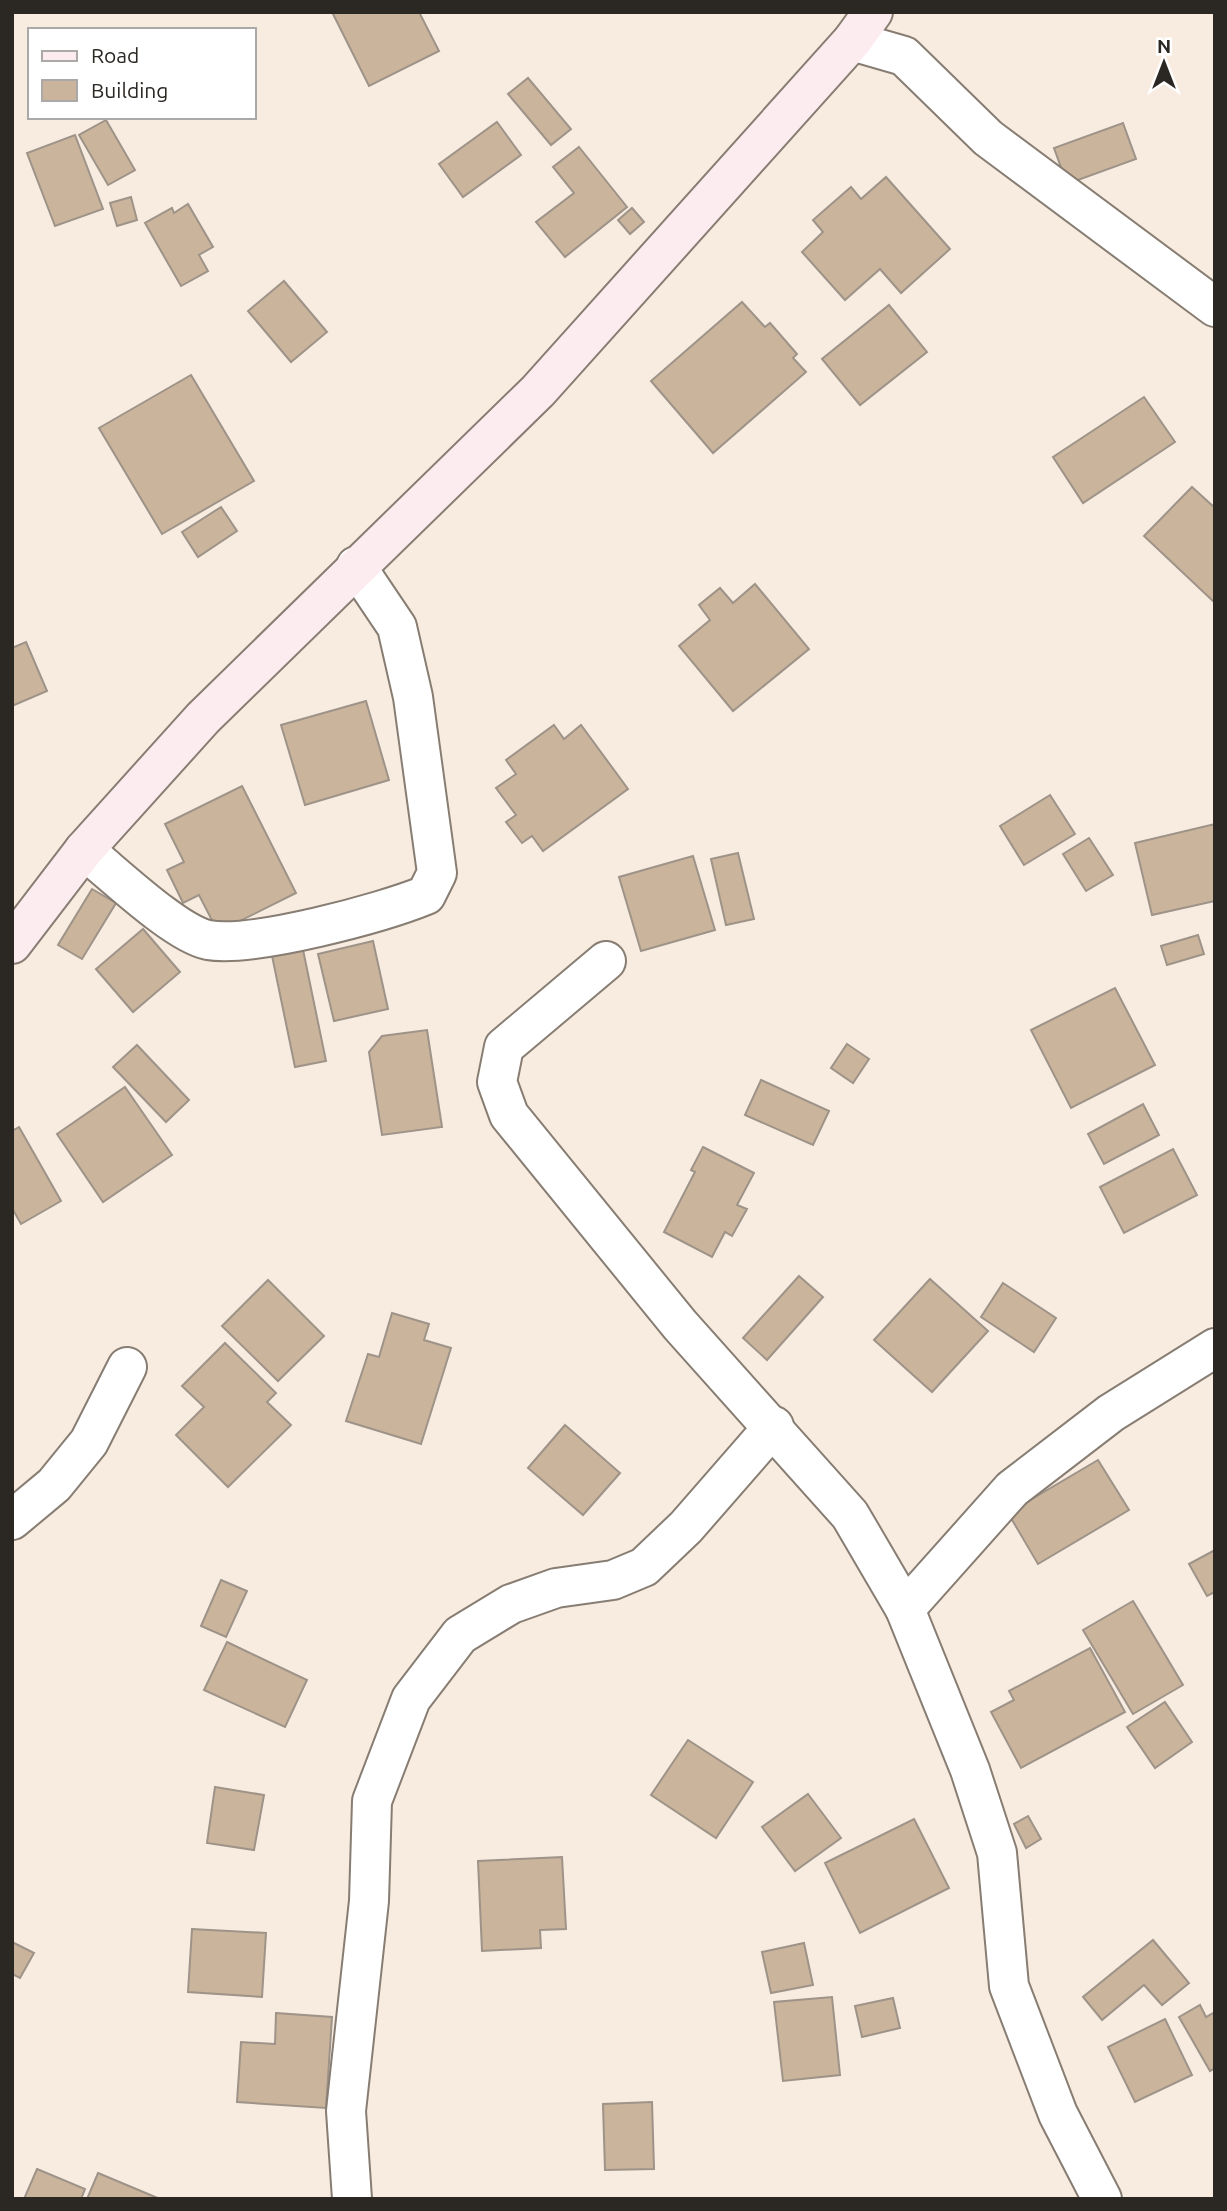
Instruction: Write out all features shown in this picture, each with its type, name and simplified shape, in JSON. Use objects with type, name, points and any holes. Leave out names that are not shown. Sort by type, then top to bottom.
[{"type":"main road","points":[[12,944],[84,850],[203,718],[538,391],[863,26]]},
{"type":"street","points":[[863,26],[904,56],[988,138],[1215,307]]},
{"type":"street","points":[[84,850],[180,927],[208,940],[247,940],[389,910],[426,895],[437,873],[413,697],[397,627],[356,566]]},
{"type":"street","points":[[606,961],[504,1047],[497,1082],[509,1115],[680,1325],[774,1426],[850,1515],[905,1609],[970,1770],[997,1853],[1009,1986],[1058,2114],[1102,2199]]},
{"type":"street","points":[[905,1609],[1012,1489],[1111,1413],[1215,1348]]},
{"type":"street","points":[[12,1520],[54,1485],[89,1442],[127,1367]]},
{"type":"street","points":[[352,2199],[346,2111],[369,1901],[372,1801],[411,1699],[460,1635],[512,1604],[556,1588],[613,1580],[644,1567],[686,1527],[774,1426]]},
{"type":"building","points":[[332,12],[419,12],[439,51],[369,86]]},
{"type":"building","points":[[528,78],[571,129],[551,145],[508,94]]},
{"type":"building","points":[[106,120],[135,170],[108,185],[79,135]]},
{"type":"building","points":[[497,122],[521,155],[463,197],[439,164]]},
{"type":"building","points":[[1123,123],[1136,159],[1067,184],[1054,148]]},
{"type":"building","points":[[75,135],[103,209],[55,226],[27,153]]},
{"type":"building","points":[[579,147],[627,207],[565,257],[536,222],[574,193],[553,167]]},
{"type":"building","points":[[886,177],[950,249],[901,293],[880,269],[845,300],[802,252],[823,232],[813,220],[851,187],[861,199]]},
{"type":"building","points":[[131,197],[137,220],[117,226],[110,203]]},
{"type":"building","points":[[188,204],[213,247],[199,255],[208,271],[181,286],[145,223],[172,208],[174,213]]},
{"type":"building","points":[[632,208],[644,222],[630,234],[618,220]]},
{"type":"building","points":[[284,281],[327,332],[291,362],[248,311]]},
{"type":"building","points":[[742,302],[765,327],[770,323],[797,354],[793,358],[806,372],[713,453],[651,381]]},
{"type":"building","points":[[889,305],[927,352],[860,405],[822,359]]},
{"type":"building","points":[[191,375],[254,481],[162,534],[99,428]]},
{"type":"building","points":[[1144,397],[1175,442],[1083,503],[1053,457]]},
{"type":"building","points":[[1192,487],[1215,508],[1215,603],[1144,536]]},
{"type":"building","points":[[221,507],[237,531],[198,557],[182,532]]},
{"type":"building","points":[[755,584],[809,649],[733,711],[679,646],[710,620],[699,605],[720,588],[733,603]]},
{"type":"building","points":[[26,642],[47,691],[12,706],[12,648]]},
{"type":"building","points":[[366,701],[389,780],[305,805],[281,725]]},
{"type":"building","points":[[554,725],[564,739],[581,725],[628,789],[543,851],[532,836],[522,843],[506,822],[516,815],[496,788],[516,774],[506,760]]},
{"type":"building","points":[[242,786],[296,893],[218,932],[199,895],[183,903],[167,870],[184,862],[165,824]]},
{"type":"building","points":[[1050,795],[1075,834],[1024,865],[1000,826]]},
{"type":"building","points":[[1215,824],[1215,901],[1152,915],[1135,843]]},
{"type":"building","points":[[1089,838],[1113,875],[1086,891],[1063,854]]},
{"type":"building","points":[[738,853],[754,919],[726,925],[711,859]]},
{"type":"building","points":[[693,856],[715,930],[641,951],[619,877]]},
{"type":"building","points":[[92,889],[116,903],[82,959],[58,945]]},
{"type":"building","points":[[143,929],[180,972],[133,1012],[96,969]]},
{"type":"building","points":[[1198,935],[1204,954],[1167,965],[1161,946]]},
{"type":"building","points":[[301,940],[326,1061],[295,1067],[270,946]]},
{"type":"building","points":[[373,941],[388,1009],[334,1021],[318,954]]},
{"type":"building","points":[[1115,988],[1155,1065],[1071,1108],[1031,1030]]},
{"type":"building","points":[[427,1030],[442,1127],[382,1135],[369,1052],[382,1036]]},
{"type":"building","points":[[847,1044],[869,1059],[853,1083],[831,1068]]},
{"type":"building","points":[[137,1045],[189,1100],[166,1122],[113,1067]]},
{"type":"building","points":[[761,1080],[829,1111],[813,1145],[745,1115]]},
{"type":"building","points":[[125,1087],[172,1155],[103,1202],[57,1134]]},
{"type":"building","points":[[1143,1104],[1159,1135],[1104,1164],[1088,1134]]},
{"type":"building","points":[[19,1127],[61,1201],[21,1224],[12,1208],[12,1131]]},
{"type":"building","points":[[703,1147],[754,1173],[737,1205],[747,1209],[732,1236],[725,1232],[712,1257],[664,1232],[695,1172],[691,1170]]},
{"type":"building","points":[[1173,1149],[1197,1195],[1124,1233],[1100,1187]]},
{"type":"building","points":[[799,1276],[823,1297],[767,1360],[743,1338]]},
{"type":"building","points":[[930,1279],[988,1331],[932,1392],[874,1340]]},
{"type":"building","points":[[268,1280],[324,1336],[278,1381],[222,1326]]},
{"type":"building","points":[[1003,1283],[1056,1318],[1034,1352],[981,1317]]},
{"type":"building","points":[[392,1313],[429,1324],[424,1340],[451,1348],[421,1444],[346,1421],[368,1354],[379,1357]]},
{"type":"building","points":[[225,1343],[276,1393],[267,1402],[291,1425],[228,1487],[176,1435],[204,1407],[182,1386]]},
{"type":"building","points":[[565,1425],[620,1473],[583,1515],[528,1468]]},
{"type":"building","points":[[1098,1460],[1129,1510],[1038,1564],[1008,1513]]},
{"type":"building","points":[[1215,1550],[1215,1592],[1207,1596],[1189,1564]]},
{"type":"building","points":[[221,1580],[247,1591],[226,1637],[201,1626]]},
{"type":"building","points":[[1133,1601],[1183,1685],[1133,1714],[1083,1630]]},
{"type":"building","points":[[227,1642],[307,1680],[285,1727],[204,1690]]},
{"type":"building","points":[[1090,1648],[1125,1712],[1021,1768],[991,1712],[1014,1700],[1009,1691]]},
{"type":"building","points":[[1165,1702],[1192,1742],[1155,1768],[1127,1727]]},
{"type":"building","points":[[688,1740],[753,1782],[716,1838],[651,1795]]},
{"type":"building","points":[[215,1787],[264,1795],[254,1850],[207,1843]]},
{"type":"building","points":[[808,1794],[841,1838],[795,1871],[762,1827]]},
{"type":"building","points":[[1028,1816],[1041,1839],[1026,1848],[1014,1824]]},
{"type":"building","points":[[914,1819],[949,1888],[860,1933],[825,1863]]},
{"type":"building","points":[[562,1857],[566,1929],[540,1930],[541,1948],[482,1951],[478,1861]]},
{"type":"building","points":[[192,1929],[266,1933],[262,1997],[188,1992]]},
{"type":"building","points":[[1153,1940],[1189,1983],[1162,2005],[1144,1985],[1102,2020],[1083,1997]]},
{"type":"building","points":[[12,1942],[34,1953],[20,1978],[12,1974]]},
{"type":"building","points":[[804,1943],[813,1985],[771,1993],[762,1952]]},
{"type":"building","points":[[832,1997],[840,2075],[783,2081],[774,2002]]},
{"type":"building","points":[[893,1998],[900,2028],[862,2037],[855,2006]]},
{"type":"building","points":[[1200,2005],[1206,2017],[1215,2012],[1215,2068],[1210,2071],[1179,2017]]},
{"type":"building","points":[[276,2013],[332,2017],[326,2108],[237,2102],[241,2042],[275,2044]]},
{"type":"building","points":[[1165,2019],[1192,2075],[1135,2102],[1108,2047]]},
{"type":"building","points":[[652,2102],[654,2169],[605,2170],[603,2104]]},
{"type":"building","points":[[37,2169],[85,2189],[81,2199],[24,2199]]},
{"type":"building","points":[[98,2173],[160,2199],[87,2199]]}]
